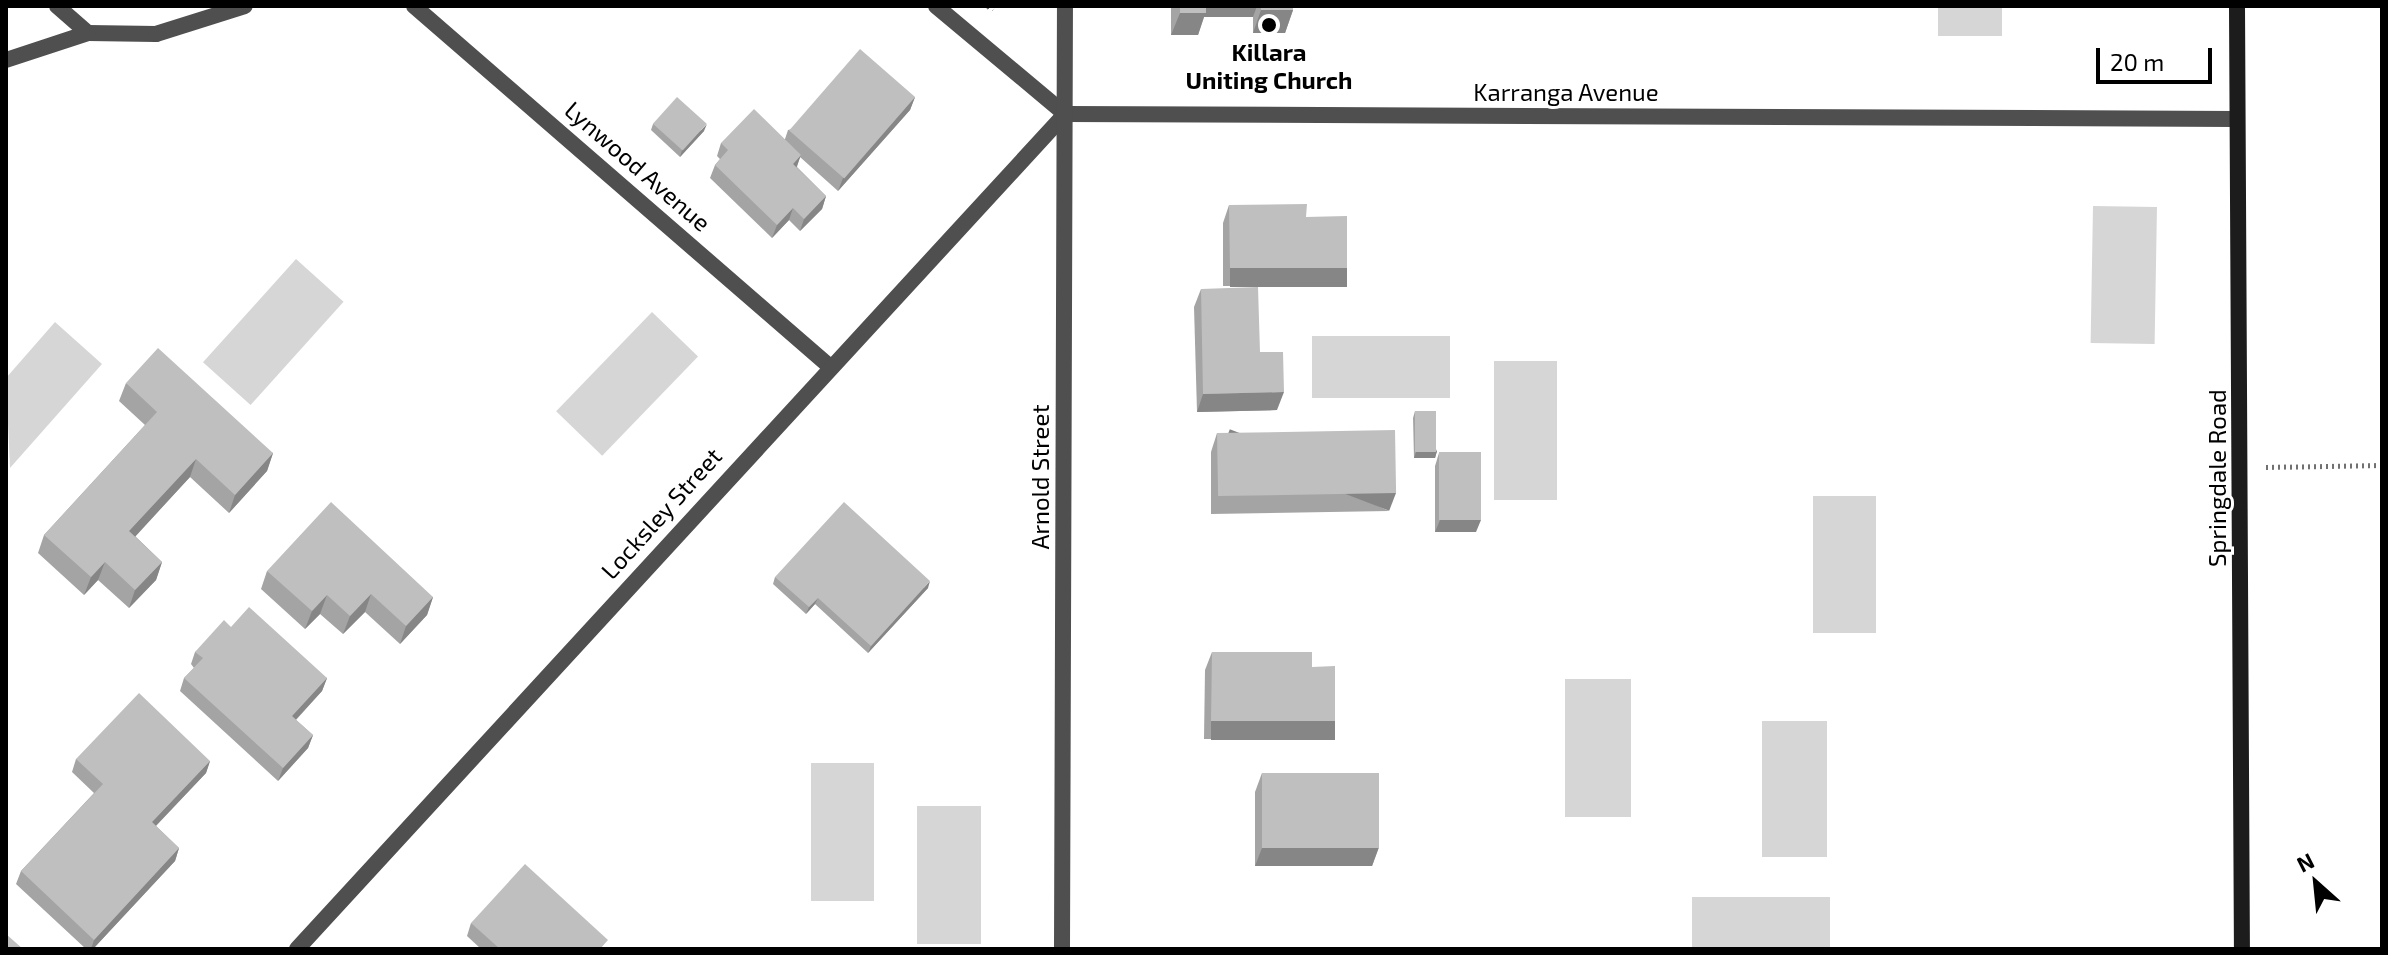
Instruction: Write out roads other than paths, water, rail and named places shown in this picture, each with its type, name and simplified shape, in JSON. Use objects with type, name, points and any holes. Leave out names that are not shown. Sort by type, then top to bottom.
[{"type":"main road","name":"Springdale Road","points":[[2237,6],[2235,119],[2241,467],[2242,949]]},
{"type":"street","points":[[57,6],[88,33]]},
{"type":"street","points":[[6,60],[88,33],[156,34],[245,6]]},
{"type":"street","name":"Lynwood Avenue","points":[[414,6],[828,365]]},
{"type":"street","points":[[936,6],[1065,114]]},
{"type":"street","name":"Arnold Street","points":[[1062,949],[1065,6]]},
{"type":"street","name":"Locksley Street","points":[[297,949],[828,365],[1065,114]]},
{"type":"street","name":"Karranga Avenue","points":[[1065,114],[2235,119]]},
{"type":"place","name":"Killara Uniting Church","points":[[1269,25]]}]
